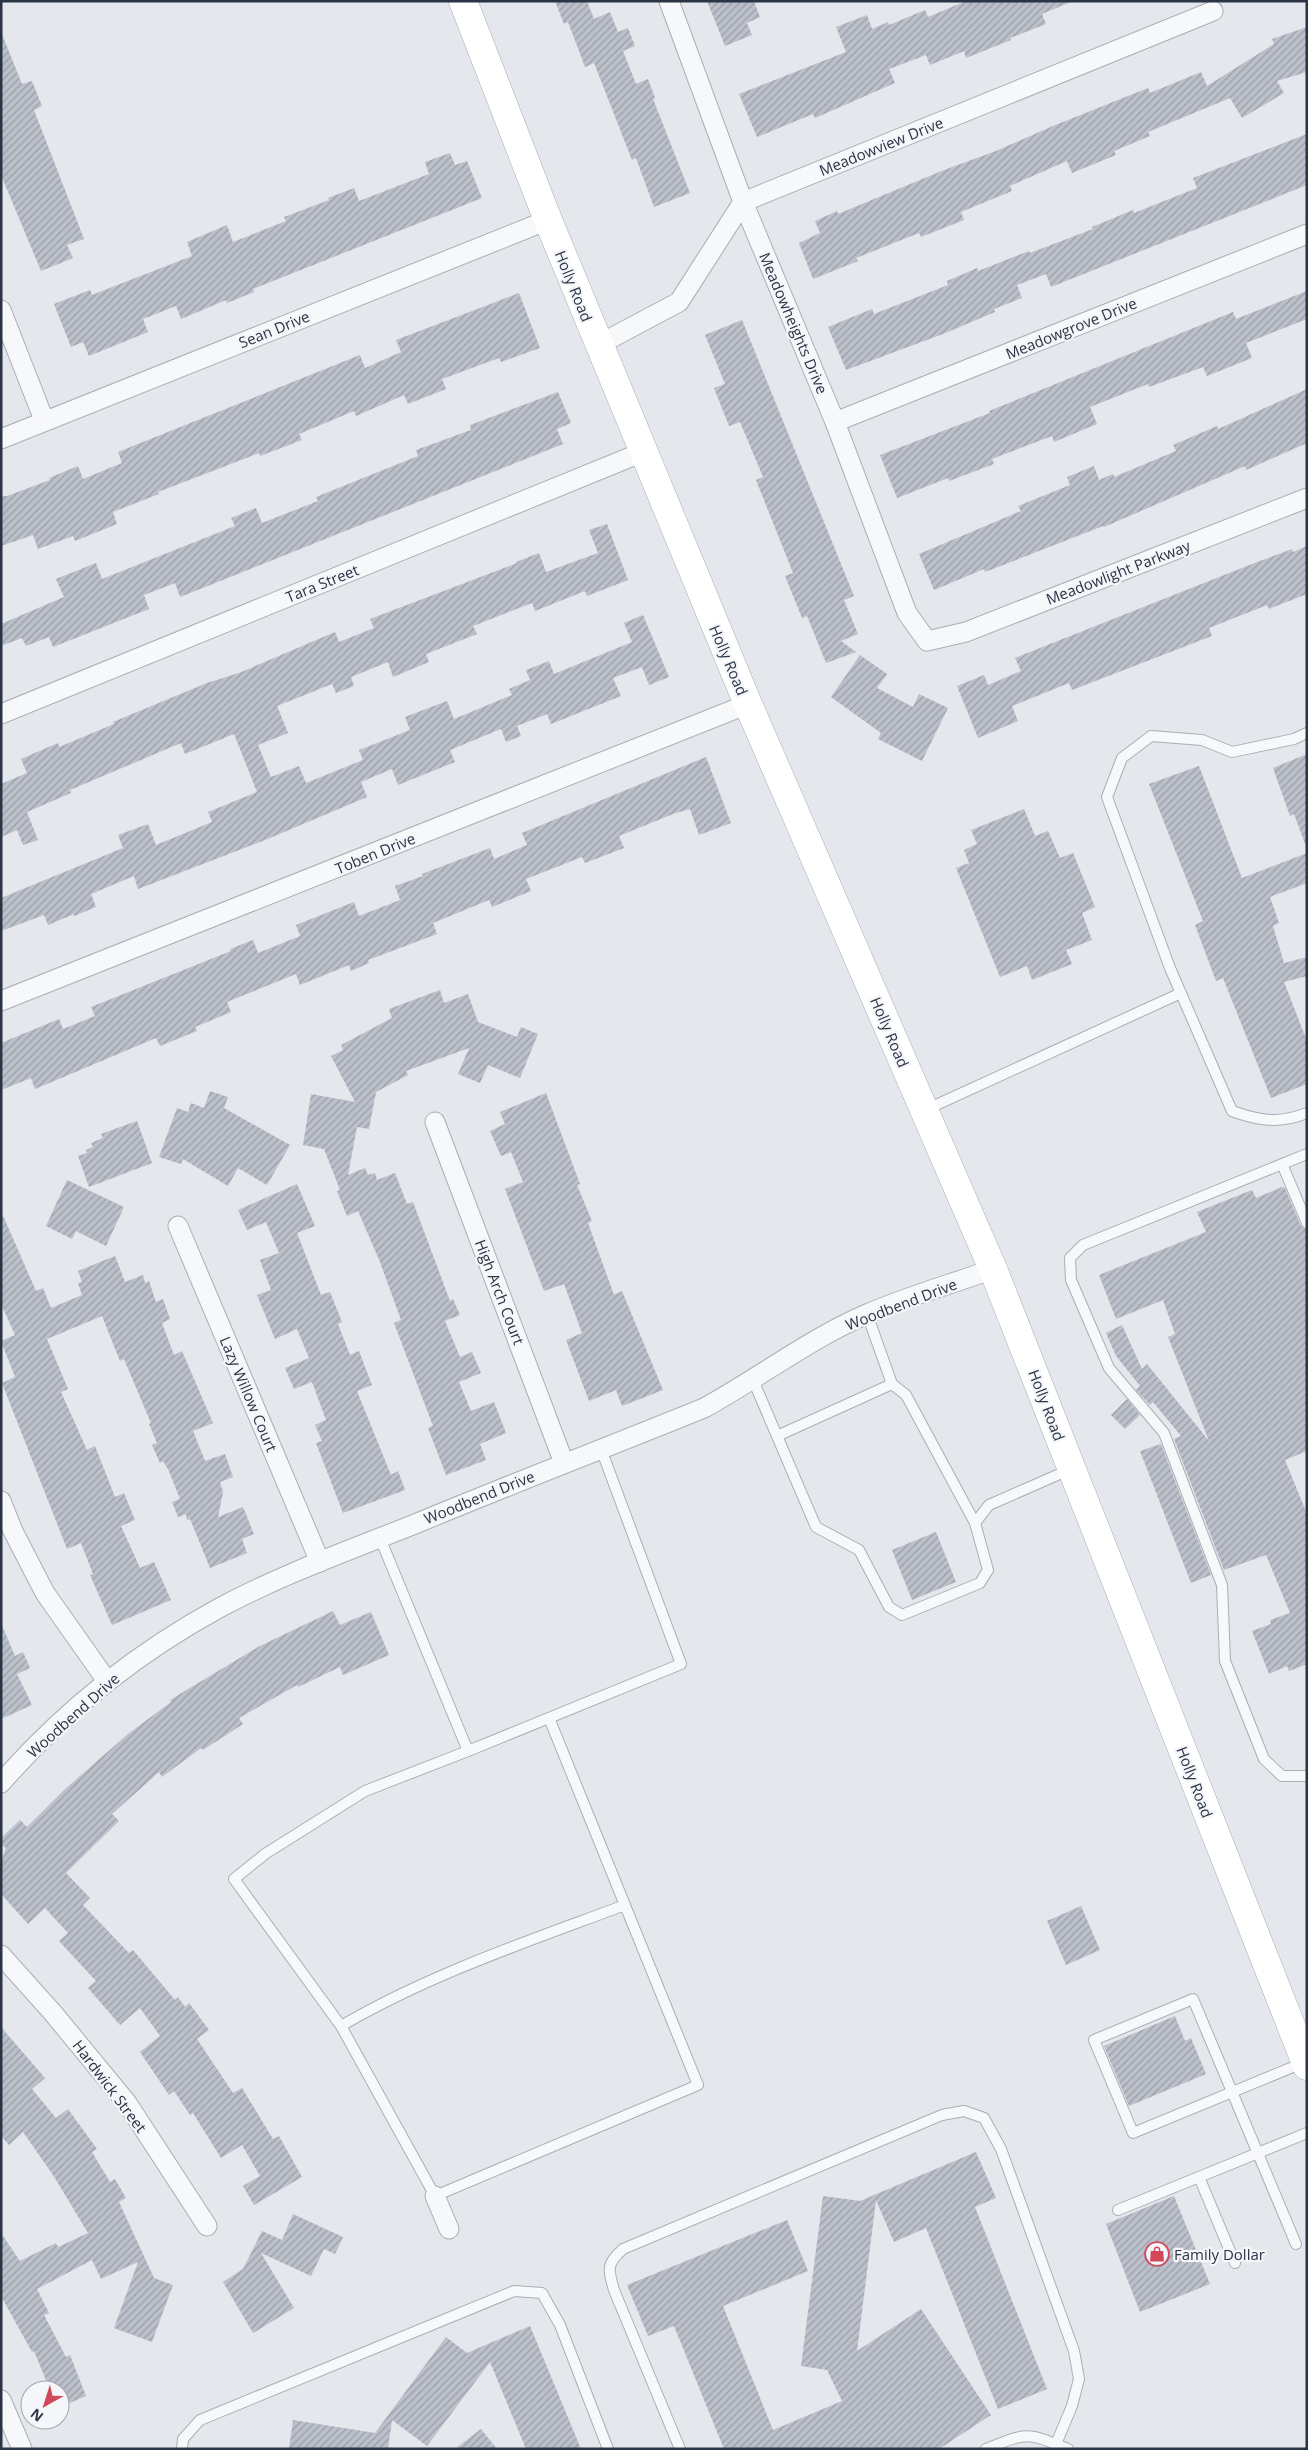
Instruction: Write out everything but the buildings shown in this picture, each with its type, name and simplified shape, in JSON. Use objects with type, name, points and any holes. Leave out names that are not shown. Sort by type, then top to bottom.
[{"type":"main road","name":"Holly Road","points":[[463,1],[598,345],[748,704],[994,1269],[1306,2064]]},
{"type":"street","name":"Meadowheights Drive","points":[[669,1],[743,202],[835,422],[907,613],[927,641]]},
{"type":"street","name":"Meadowview Drive","points":[[743,202],[1213,11]]},
{"type":"street","points":[[598,345],[679,302],[743,202]]},
{"type":"street","name":"Sean Drive","points":[[1,439],[44,420],[548,220]]},
{"type":"street","name":"Meadowgrove Drive","points":[[835,422],[1307,234]]},
{"type":"street","points":[[1,310],[44,420]]},
{"type":"street","name":"Tara Street","points":[[1,714],[643,452]]},
{"type":"street","name":"Meadowlight Parkway","points":[[927,641],[966,632],[1307,498]]},
{"type":"street","name":"Toben Drive","points":[[1,1001],[748,704]]},
{"type":"street","name":"High Arch Court","points":[[435,1122],[564,1463]]},
{"type":"street","name":"Lazy Willow Court","points":[[178,1226],[320,1562]]},
{"type":"street","name":"Woodbend Drive","points":[[1,1783],[60,1722],[107,1682],[168,1639],[221,1608],[320,1562],[704,1408],[824,1336],[867,1314],[994,1269]]},
{"type":"street","points":[[1,1500],[13,1531],[45,1593],[107,1682]]},
{"type":"street","name":"Hardwick Street","points":[[1,1955],[53,2013],[127,2103],[207,2226]]},
{"type":"street","points":[[435,2196],[449,2229]]},
{"type":"street","points":[[1,2400],[22,2449]]},
{"type":"lane","points":[[1307,734],[1294,739],[1232,752],[1202,740],[1151,736],[1122,758],[1107,796],[1181,993],[1232,1111],[1255,1120],[1290,1120],[1307,1113]]},
{"type":"lane","points":[[924,1111],[1181,993]]},
{"type":"lane","points":[[1307,1154],[1083,1244],[1070,1258],[1071,1280],[1109,1368],[1164,1433],[1222,1585],[1225,1661],[1264,1759],[1282,1776],[1307,1776]]},
{"type":"lane","points":[[1282,1164],[1307,1223]]},
{"type":"lane","points":[[753,1380],[816,1527],[859,1550],[889,1607],[902,1615],[980,1583],[988,1570],[975,1523],[906,1396],[892,1384],[867,1314]]},
{"type":"lane","points":[[777,1436],[892,1384]]},
{"type":"lane","points":[[549,1718],[698,2085],[435,2196],[341,2026],[234,1879],[265,1854],[364,1791],[468,1751],[680,1664],[601,1448]]},
{"type":"lane","points":[[975,1523],[989,1505],[1072,1468]]},
{"type":"lane","points":[[380,1538],[468,1751]]},
{"type":"lane","points":[[341,2026],[362,2013],[468,1965],[625,1904]]},
{"type":"lane","points":[[1296,2244],[1258,2153],[1232,2092],[1193,1999],[1094,2040],[1133,2132],[1232,2092],[1306,2064]]},
{"type":"lane","points":[[680,2449],[614,2290],[608,2271],[612,2258],[623,2249],[933,2118],[964,2111],[984,2118],[1001,2149],[1074,2350],[1079,2379],[1072,2406],[1056,2444]]},
{"type":"lane","points":[[1118,2210],[1307,2132]]},
{"type":"lane","points":[[1199,2177],[1235,2263]]},
{"type":"lane","points":[[182,2449],[183,2439],[200,2420],[514,2291],[542,2293],[560,2325],[608,2449]]},
{"type":"lane","points":[[986,2449],[1019,2436],[1033,2435],[1068,2449]]},
{"type":"place","name":"Family Dollar","points":[[1157,2254]]}]
